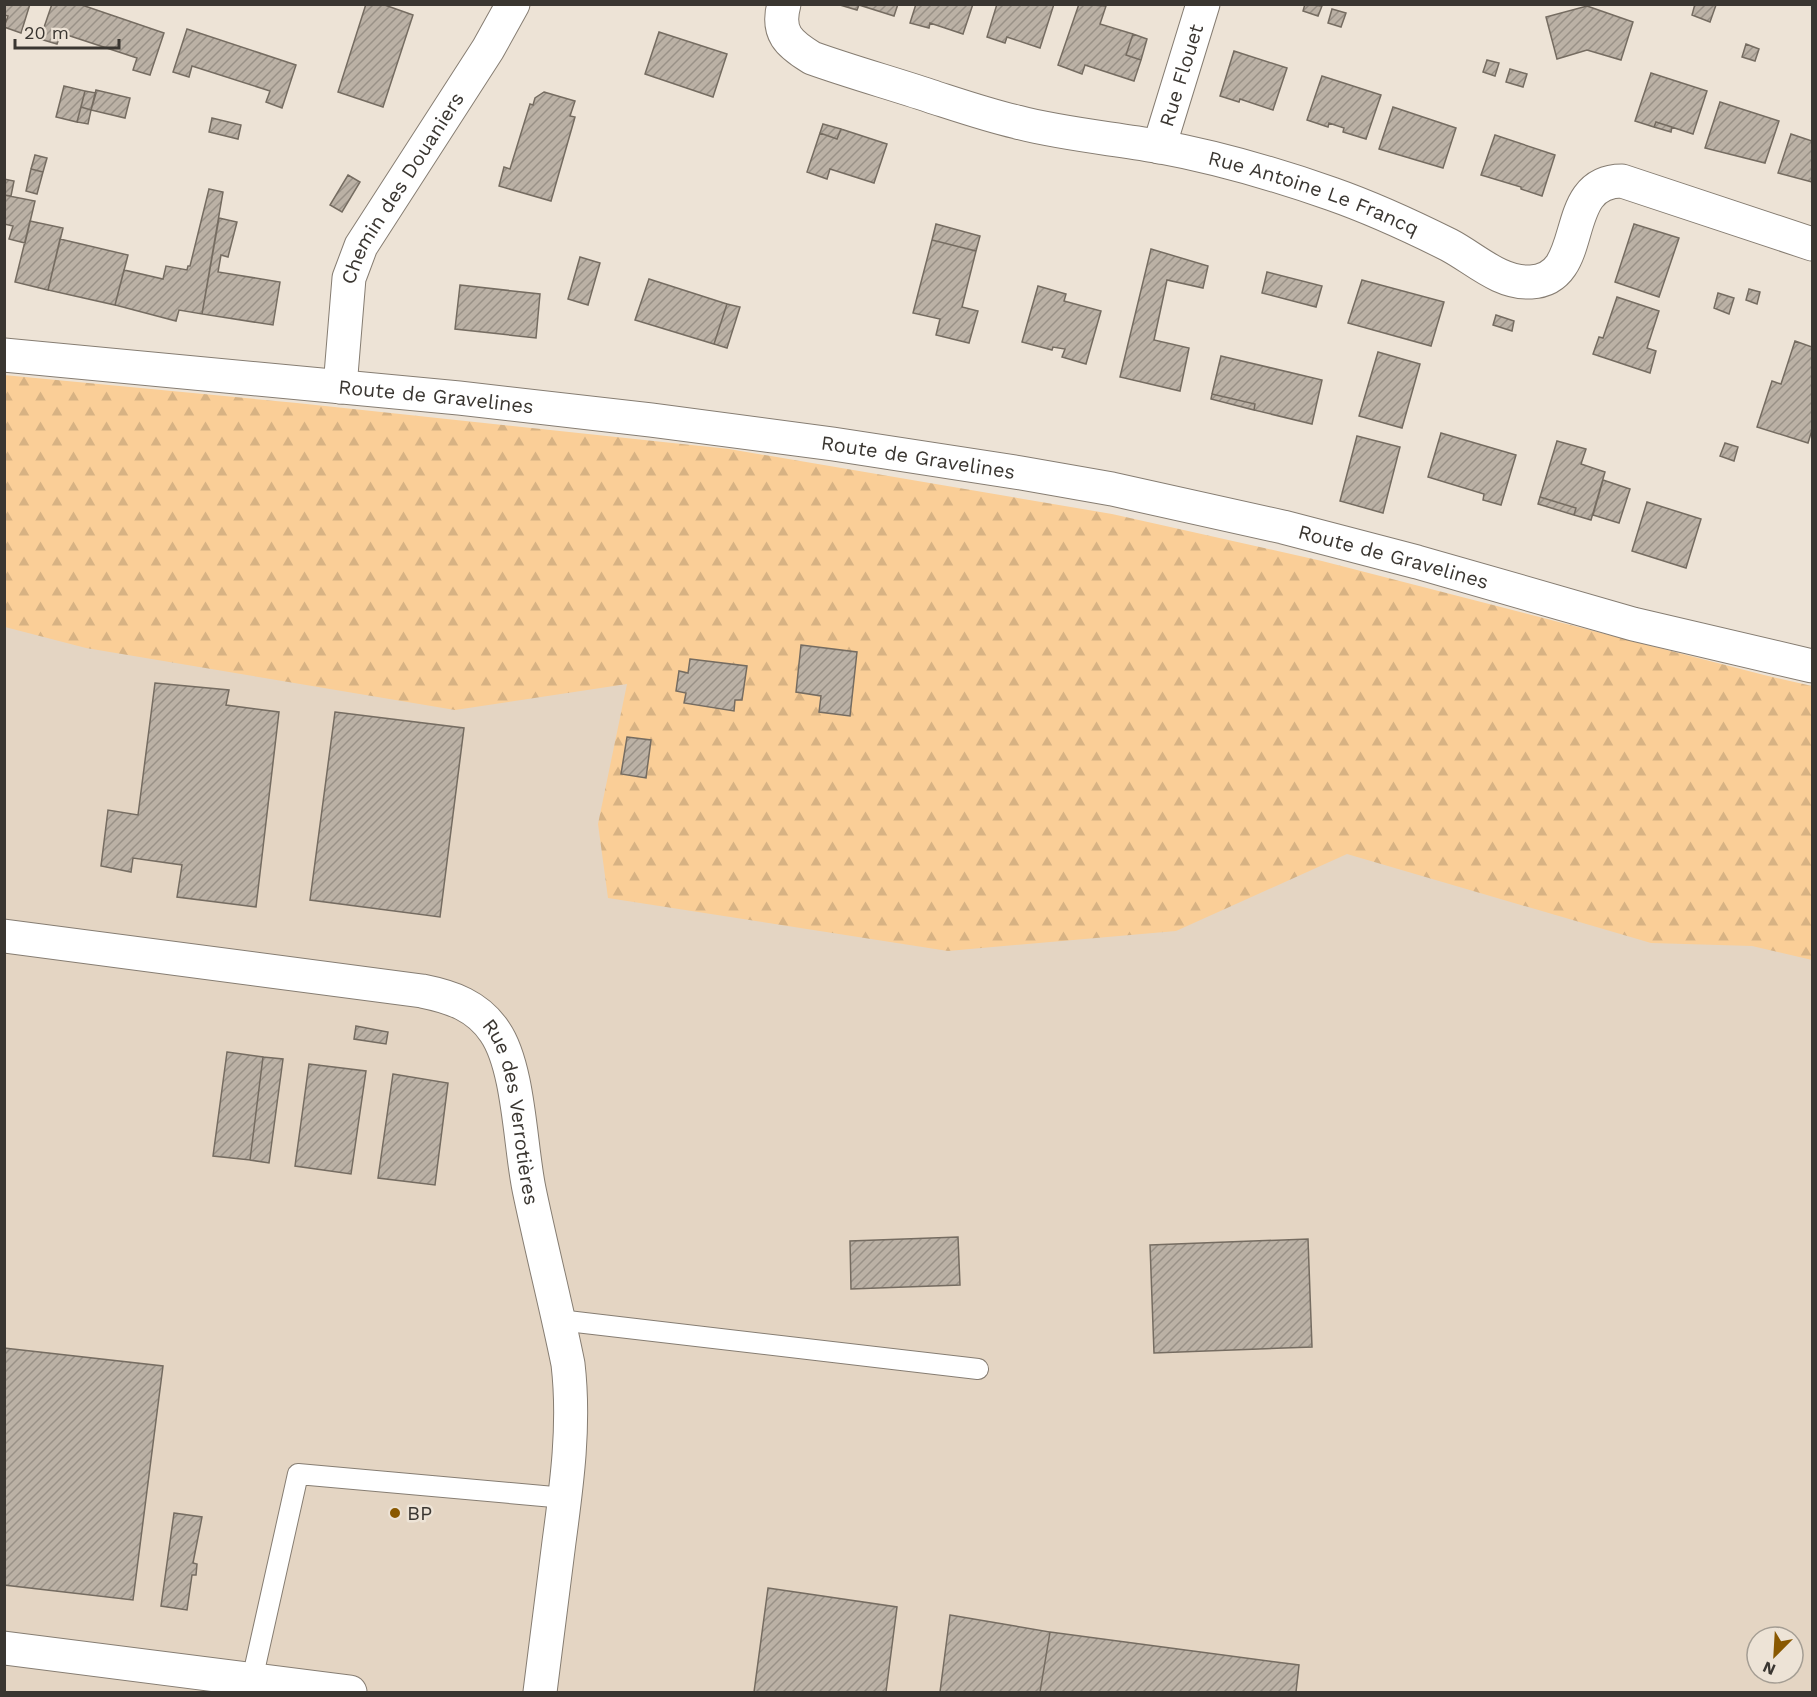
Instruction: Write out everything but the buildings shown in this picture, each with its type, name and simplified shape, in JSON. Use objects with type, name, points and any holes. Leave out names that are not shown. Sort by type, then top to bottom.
[{"type":"street","name":"Chemin des Douaniers","points":[[340,387],[349,278],[357,254],[488,49],[513,4]]},
{"type":"street","name":"Rue Antoine Le Francq","points":[[784,4],[781,19],[782,31],[790,42],[812,58],[1018,123],[1159,147],[1248,167],[1337,196],[1451,246],[1493,272],[1518,281],[1543,280],[1560,267],[1583,204],[1600,184],[1611,181],[1622,181],[1812,244]]},
{"type":"street","name":"Rue Flouet","points":[[1159,147],[1203,4]]},
{"type":"street","name":"Route de Gravelines","points":[[4,355],[557,409],[774,436],[969,464],[1102,487],[1283,527],[1406,559],[1633,624],[1812,666]]},
{"type":"street","name":"Rue des Verrotières","points":[[4,936],[422,991],[447,997],[469,1006],[482,1016],[496,1033],[504,1048],[510,1070],[529,1187],[568,1364],[572,1407],[565,1498],[540,1692]]},
{"type":"street","points":[[4,1648],[350,1692]]},
{"type":"lane","points":[[558,1320],[978,1369]]},
{"type":"lane","points":[[252,1680],[298,1474],[565,1498]]},
{"type":"shaded area","points":[[5,395],[1812,720],[1812,1692],[5,1692]]},
{"type":"green space","points":[[4,375],[297,403],[729,449],[1112,514],[1322,561],[1812,686],[1812,960],[1752,946],[1651,943],[1347,854],[1176,931],[948,951],[608,898],[598,824],[627,684],[455,710],[86,648],[5,627]]},
{"type":"place","name":"BP","points":[[395,1513]]}]
